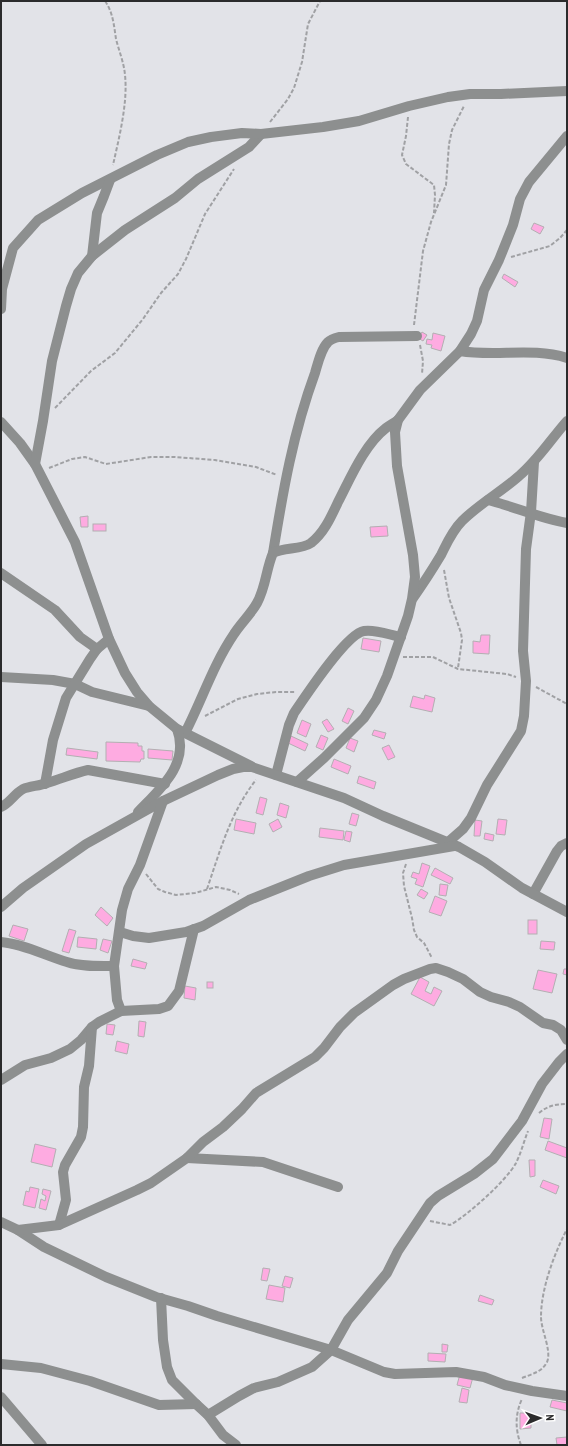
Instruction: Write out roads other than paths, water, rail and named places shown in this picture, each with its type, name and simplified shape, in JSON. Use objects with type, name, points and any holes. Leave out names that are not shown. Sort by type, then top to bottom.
[{"type":"street","points":[[1,309],[2,289],[13,248],[38,220],[82,193],[157,155],[188,142],[211,136],[242,133],[261,134],[323,127],[359,121],[409,106],[448,97],[470,94],[567,91]]},
{"type":"street","points":[[37,468],[52,361],[71,289],[78,273],[92,256],[125,230],[175,198],[198,179],[249,147],[261,134]]},
{"type":"street","points":[[273,553],[286,548],[310,544],[318,536],[326,527],[352,475],[371,444],[385,429],[398,420],[420,390],[460,351],[477,321],[484,290],[499,260],[513,226],[520,199],[529,182],[567,136]]},
{"type":"street","points":[[92,256],[97,212],[110,180]]},
{"type":"street","points":[[132,819],[171,775],[178,760],[181,748],[181,731],[191,722],[226,648],[257,602],[273,553],[285,478],[303,405],[322,352],[327,343],[332,339],[339,337],[417,336]]},
{"type":"street","points":[[460,351],[477,354],[545,353],[567,358]]},
{"type":"street","points":[[297,782],[324,758],[364,718],[376,700],[408,616],[415,578],[413,556],[397,466],[395,432],[398,420]]},
{"type":"street","points":[[412,599],[442,553],[452,534],[462,521],[488,500],[504,490],[534,462],[567,421]]},
{"type":"street","points":[[1,422],[20,443],[37,468],[75,542],[109,639],[125,673],[137,692],[149,706],[181,731],[252,767],[344,798],[451,844],[484,862],[522,888],[567,912]]},
{"type":"street","points":[[120,932],[133,936],[149,938],[170,936],[203,926],[250,900],[309,876],[344,865],[410,854],[451,844],[471,818],[487,785],[521,731],[524,716],[526,681],[523,651],[525,582],[534,462]]},
{"type":"street","points":[[488,500],[567,523]]},
{"type":"street","points":[[1,573],[55,610],[80,637],[97,649]]},
{"type":"street","points":[[276,775],[289,725],[294,713],[338,653],[360,633],[365,631],[401,637]]},
{"type":"street","points":[[45,784],[53,740],[66,698],[80,673],[97,649],[109,639]]},
{"type":"street","points":[[1,677],[53,680],[75,684],[92,692],[149,706]]},
{"type":"street","points":[[1,907],[23,888],[64,858],[163,801],[233,769],[252,767]]},
{"type":"street","points":[[1,807],[23,789],[45,784],[88,770],[164,784]]},
{"type":"street","points":[[121,1011],[117,1000],[114,966],[122,910],[128,889],[140,865],[163,801]]},
{"type":"street","points":[[533,894],[557,851],[561,846],[567,843]]},
{"type":"street","points":[[1,1080],[25,1066],[51,1058],[70,1049],[81,1040],[92,1027],[121,1011],[159,1009],[168,1006],[179,991],[194,929]]},
{"type":"street","points":[[1,942],[28,948],[69,963],[114,966]]},
{"type":"street","points":[[18,1230],[59,1225],[150,1183],[187,1158],[203,1142],[223,1127],[256,1093],[315,1057],[354,1013],[404,979],[436,968],[463,979],[480,992],[520,1007],[543,1023],[553,1025],[561,1030],[567,1040]]},
{"type":"street","points":[[59,1225],[66,1200],[63,1172],[64,1165],[81,1137],[83,1127],[84,1087],[89,1066],[92,1027]]},
{"type":"street","points":[[208,1415],[254,1388],[278,1382],[312,1367],[331,1350],[348,1320],[387,1273],[398,1251],[430,1203],[438,1196],[474,1174],[493,1158],[522,1121],[542,1084],[567,1054]]},
{"type":"street","points":[[187,1158],[263,1162],[338,1187]]},
{"type":"street","points":[[1,1222],[18,1230],[44,1247],[106,1277],[161,1298],[331,1350],[384,1372],[395,1374],[456,1372],[484,1377],[505,1385],[532,1391],[567,1396]]},
{"type":"street","points":[[161,1298],[163,1340],[167,1367],[172,1380],[208,1415],[222,1435],[236,1445]]},
{"type":"street","points":[[1,1364],[41,1368],[90,1381],[159,1405],[196,1404]]},
{"type":"street","points":[[1,1397],[7,1406],[42,1445]]}]
